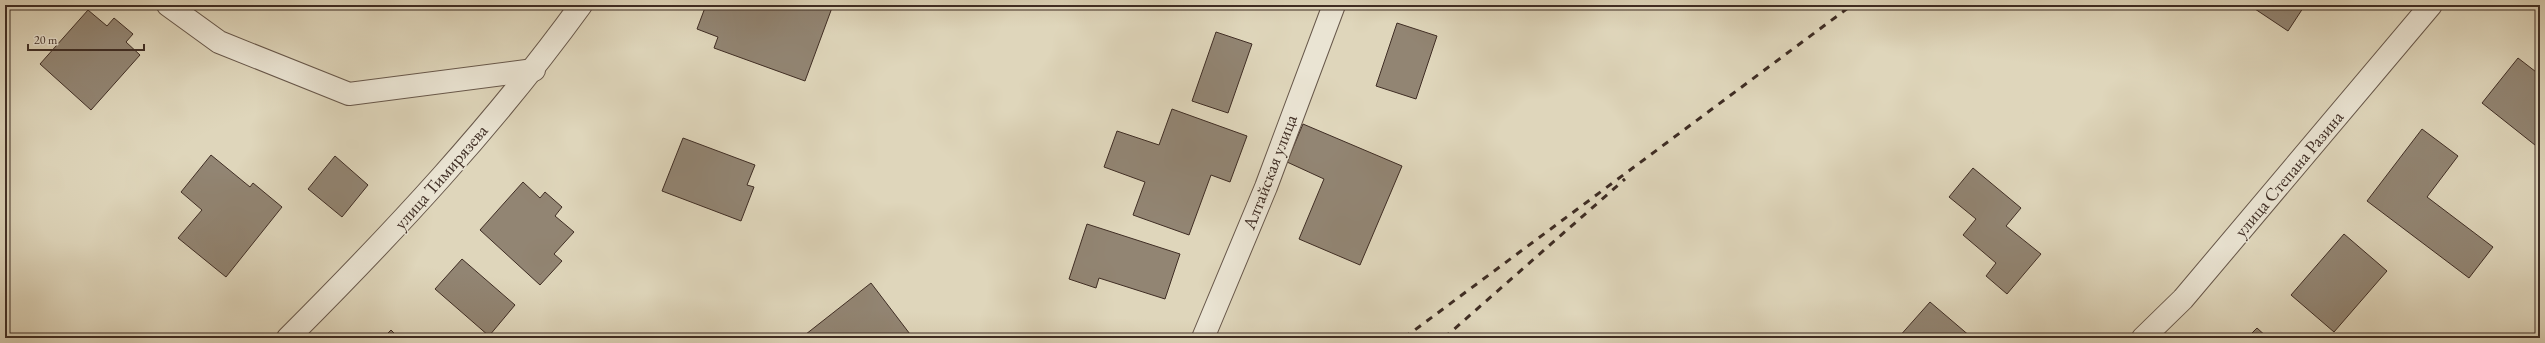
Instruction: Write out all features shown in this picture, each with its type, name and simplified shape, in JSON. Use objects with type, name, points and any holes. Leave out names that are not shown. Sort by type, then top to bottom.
[{"type":"street","points":[[168,5],[219,42],[349,94],[534,70]]},
{"type":"street","name":"Алтайская улица","points":[[1203,338],[1266,187],[1334,5]]},
{"type":"street","name":"улица Степана Разина","points":[[2143,338],[2183,299],[2431,5]]},
{"type":"street","name":"улица Тимирязева","points":[[288,338],[388,238],[534,70],[575,7]]},
{"type":"building","points":[[706,5],[833,5],[805,81],[714,48],[718,37],[697,29]]},
{"type":"building","points":[[2249,5],[2305,5],[2288,31]]},
{"type":"building","points":[[88,10],[107,26],[114,18],[133,34],[126,42],[140,55],[91,110],[40,64]]},
{"type":"building","points":[[1397,23],[1437,36],[1416,99],[1376,86]]},
{"type":"building","points":[[1216,32],[1252,44],[1228,113],[1192,101]]},
{"type":"building","points":[[2518,58],[2540,75],[2540,149],[2482,103]]},
{"type":"building","points":[[1172,109],[1247,136],[1230,182],[1211,175],[1189,235],[1133,215],[1145,182],[1104,167],[1117,131],[1159,145]]},
{"type":"building","points":[[1303,124],[1402,166],[1360,265],[1299,239],[1324,179],[1287,162]]},
{"type":"building","points":[[2422,129],[2458,156],[2427,197],[2493,247],[2469,278],[2367,201]]},
{"type":"building","points":[[683,138],[755,165],[747,185],[754,187],[741,221],[662,191]]},
{"type":"building","points":[[211,155],[250,187],[253,183],[282,207],[226,277],[178,238],[202,210],[181,192]]},
{"type":"building","points":[[335,156],[368,185],[342,217],[308,189]]},
{"type":"building","points":[[1973,168],[2021,208],[2006,226],[2041,254],[2007,294],[1986,276],[1996,263],[1963,235],[1976,219],[1949,197]]},
{"type":"building","points":[[523,182],[540,198],[545,192],[562,207],[555,216],[574,232],[554,254],[562,261],[540,285],[480,230]]},
{"type":"building","points":[[1087,224],[1180,254],[1165,299],[1099,278],[1096,288],[1069,279]]},
{"type":"building","points":[[2344,234],[2387,271],[2334,332],[2291,295]]},
{"type":"building","points":[[462,259],[515,305],[489,336],[435,289]]},
{"type":"building","points":[[871,283],[913,338],[801,338]]},
{"type":"building","points":[[1930,302],[1971,337],[1898,338]]},
{"type":"building","points":[[2257,328],[2268,338],[2247,338]]},
{"type":"building","points":[[391,330],[399,338],[383,338]]},
{"type":"railway","points":[[1404,338],[1852,5]]},
{"type":"railway","points":[[1444,338],[1625,179]]}]
